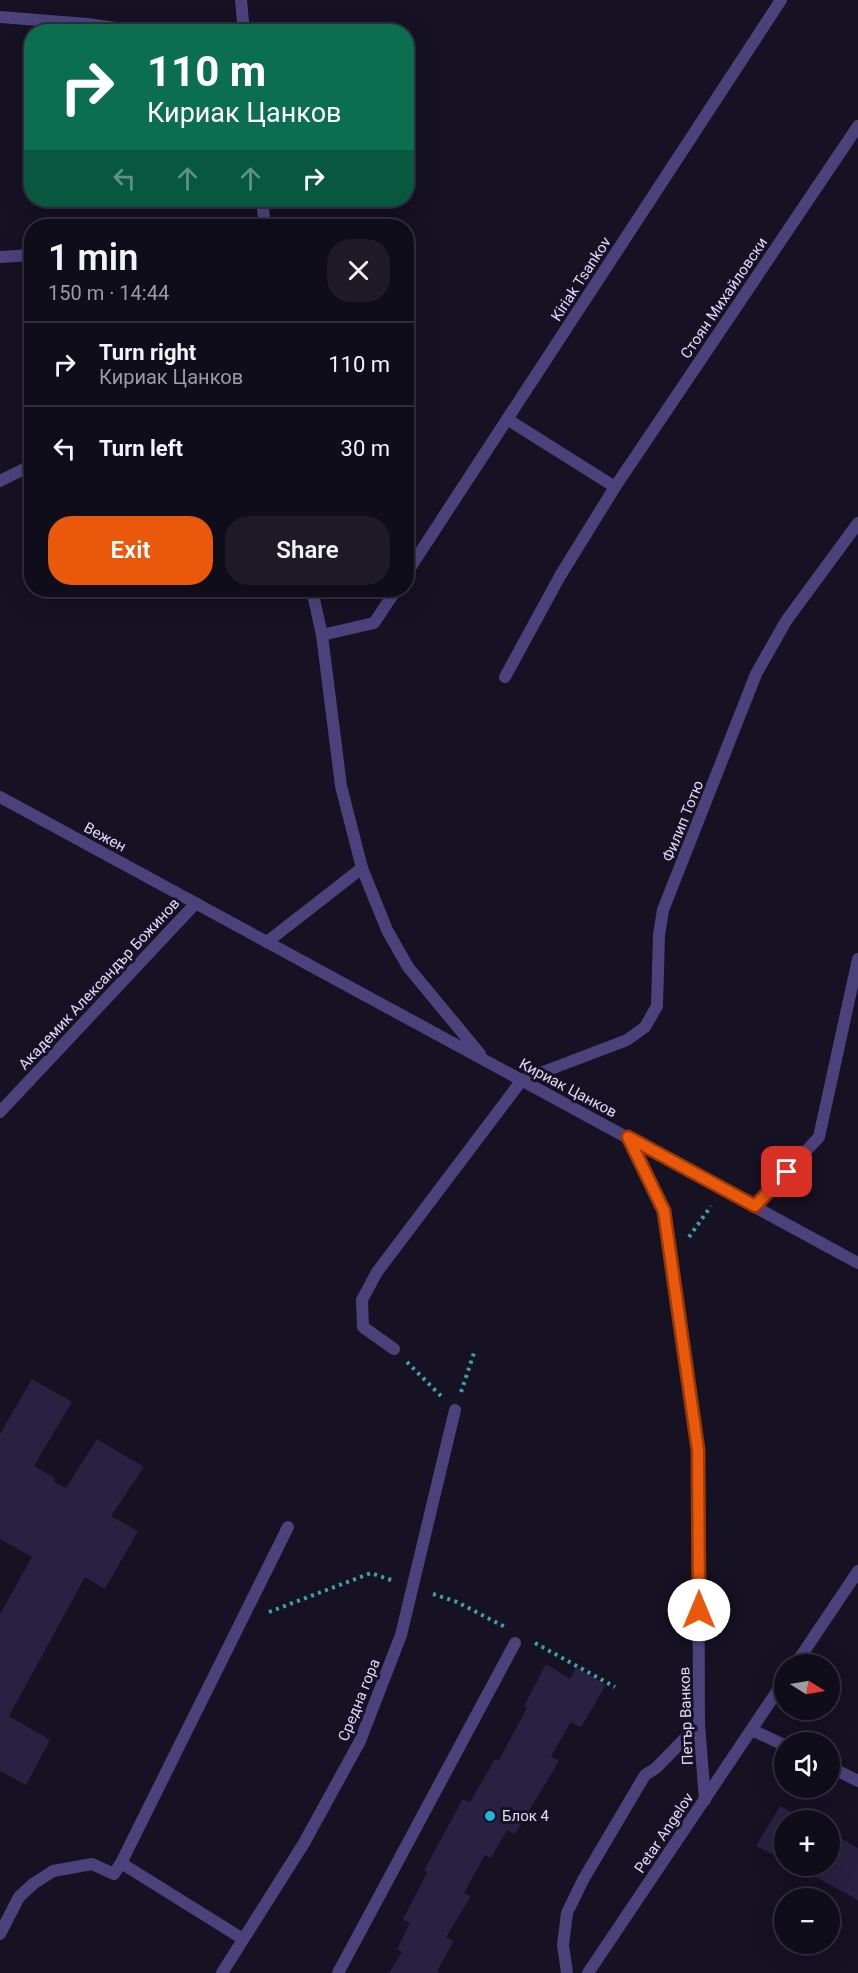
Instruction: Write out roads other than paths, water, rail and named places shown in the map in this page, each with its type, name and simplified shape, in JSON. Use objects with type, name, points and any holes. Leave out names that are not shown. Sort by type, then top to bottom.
[{"type":"street","points":[[241,0],[243,24]]},
{"type":"street","name":"Kiriak Tsankov","points":[[414,562],[781,0]]},
{"type":"street","points":[[0,16],[87,24]]},
{"type":"street","name":"Стоян Михайловски","points":[[505,677],[560,576],[615,487],[858,126]]},
{"type":"street","points":[[0,257],[24,256]]},
{"type":"street","points":[[507,420],[615,487]]},
{"type":"street","points":[[0,481],[24,469]]},
{"type":"street","name":"Филип Тотю","points":[[522,1080],[627,1040],[645,1027],[657,1006],[663,910],[756,674],[786,621],[858,523]]},
{"type":"street","name":"Кириак Цанков","points":[[314,597],[322,635],[341,786],[362,868],[387,930],[408,967],[485,1060]]},
{"type":"street","points":[[322,635],[374,623],[391,597]]},
{"type":"street","name":"Вежен","points":[[0,797],[196,903]]},
{"type":"street","points":[[267,942],[362,868]]},
{"type":"street","name":"Кириак Цанков","points":[[196,903],[858,1263]]},
{"type":"street","name":"Академик Александър Божинов","points":[[0,1112],[196,903]]},
{"type":"street","points":[[755,1206],[819,1137],[858,959]]},
{"type":"street","points":[[394,1348],[363,1327],[362,1300],[377,1272],[522,1080]]},
{"type":"street","name":"Петър Ванков","points":[[628,1137],[664,1211],[698,1450],[699,1724],[705,1800]]},
{"type":"street","name":"Средна гора","points":[[222,1973],[304,1843],[360,1741],[401,1635],[455,1410]]},
{"type":"street","points":[[0,1934],[19,1898],[33,1884],[53,1871],[92,1864],[114,1874],[288,1527]]},
{"type":"street","points":[[802,1654],[858,1571]]},
{"type":"street","points":[[338,1973],[515,1643]]},
{"type":"street","name":"Petar Angelov","points":[[588,1973],[774,1696]]},
{"type":"street","points":[[567,1973],[563,1945],[567,1913],[583,1880],[645,1775],[656,1768],[699,1724]]},
{"type":"street","points":[[752,1730],[774,1740]]},
{"type":"street","points":[[840,1772],[858,1781]]},
{"type":"street","points":[[121,1863],[243,1939]]},
{"type":"place","name":"Блок 4","points":[[490,1816]]}]
